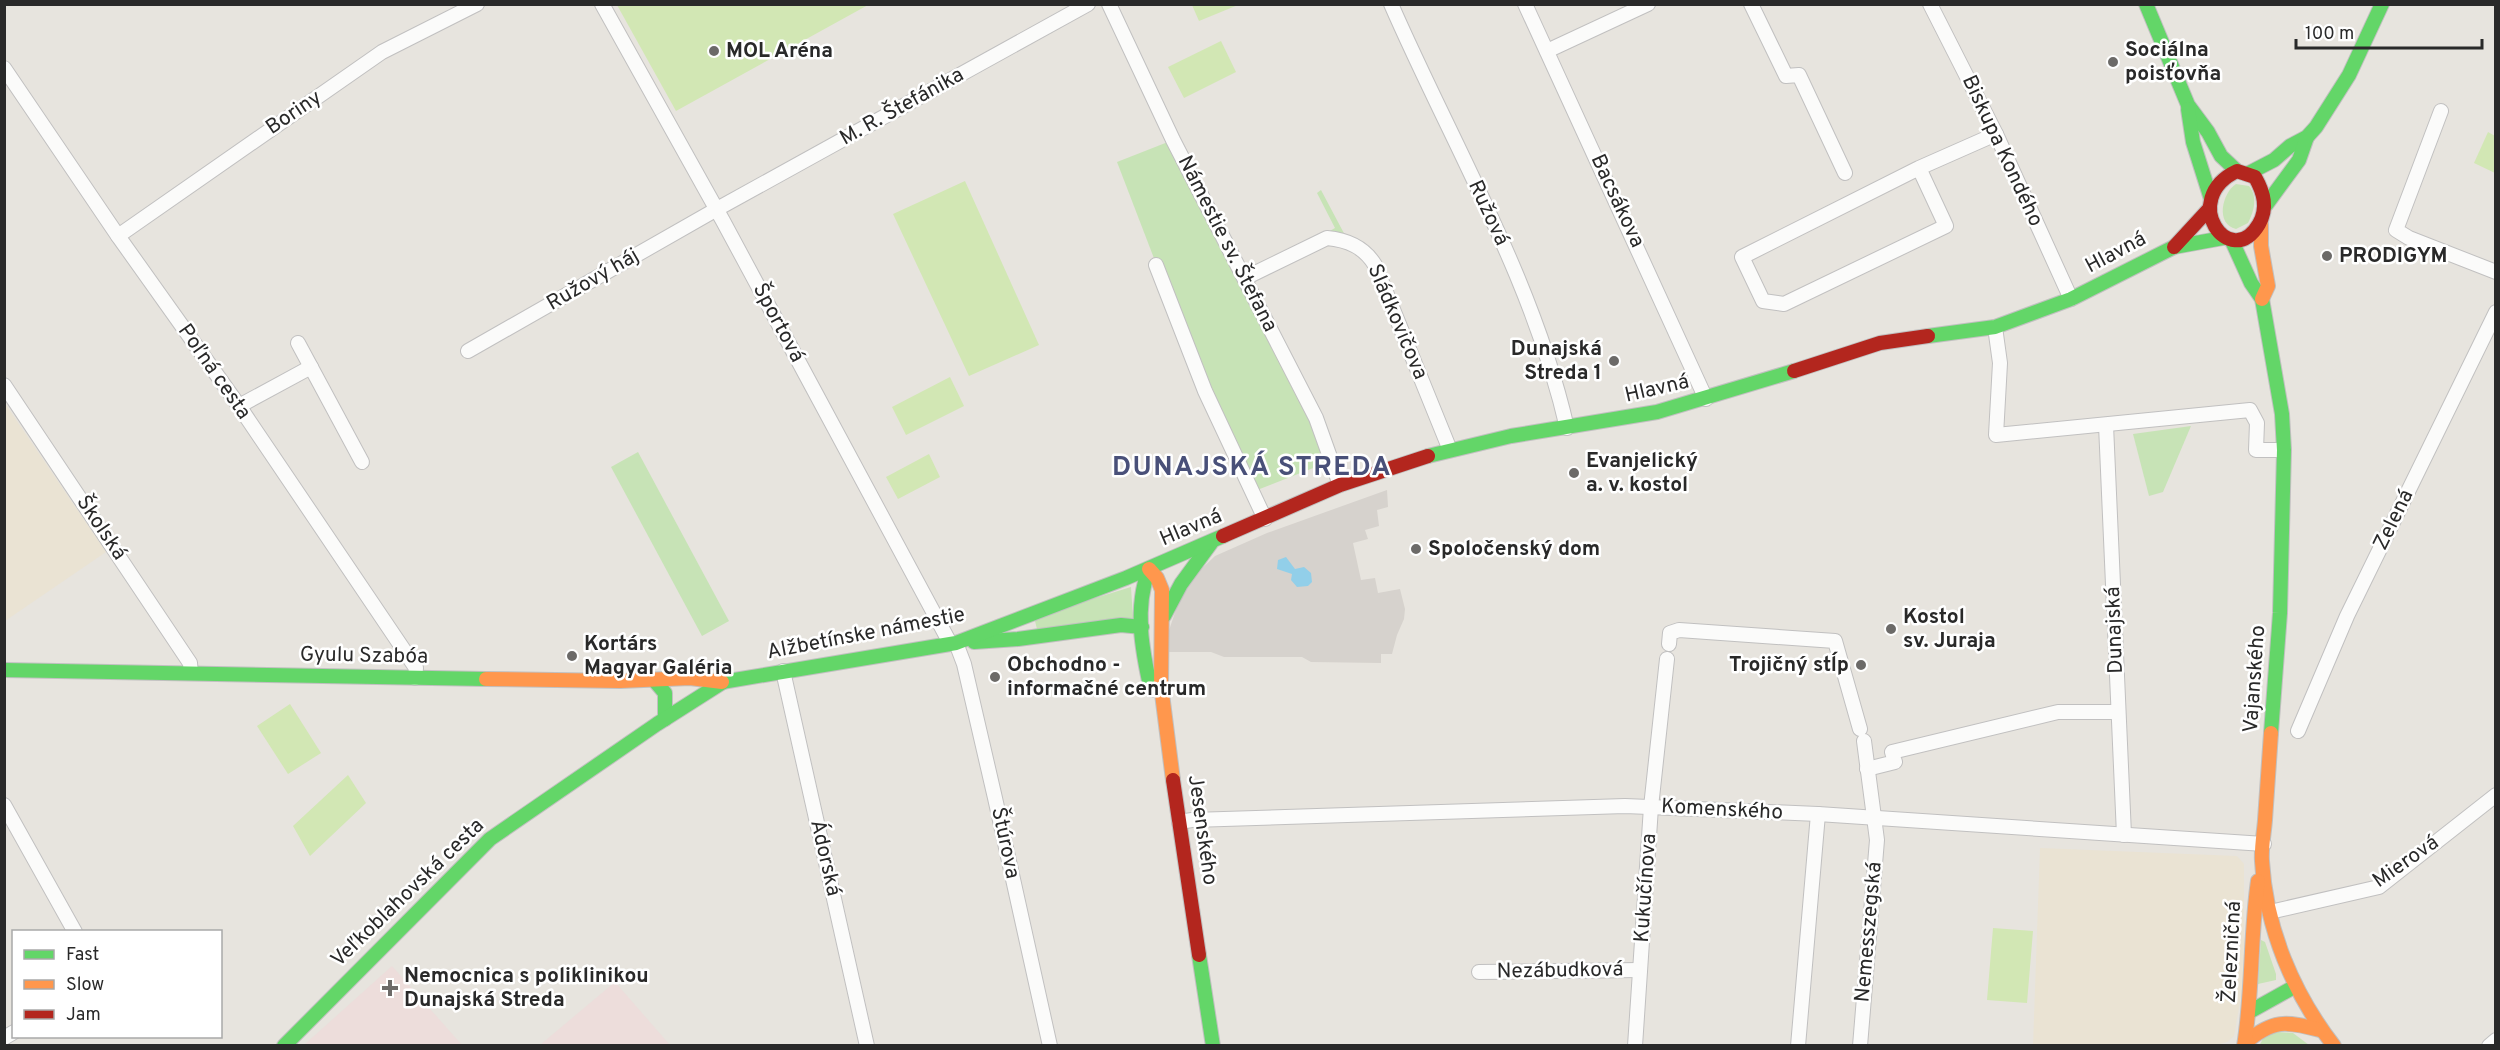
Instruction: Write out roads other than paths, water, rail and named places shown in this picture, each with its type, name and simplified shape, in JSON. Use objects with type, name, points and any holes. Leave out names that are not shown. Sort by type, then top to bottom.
[{"type":"main road","points":[[2146,4],[2188,105],[2208,132],[2221,156],[2261,184],[2266,195],[2261,224],[2261,246],[2268,286],[2262,299]]},
{"type":"main road","points":[[2266,205],[2300,160],[2307,137],[2334,101],[2349,75],[2382,4]]},
{"type":"main road","points":[[2188,105],[2193,142],[2210,204],[2210,220],[2228,239],[2262,299]]},
{"type":"main road","points":[[2174,247],[2210,204],[2220,182],[2228,175],[2274,160],[2290,146],[2307,137]]},
{"type":"main road","points":[[2174,247],[2250,236],[2261,224]]},
{"type":"main road","name":"Hlavná","points":[[1149,569],[1340,485],[1414,459],[1511,436],[1630,417],[1706,399],[1880,343],[1995,327],[2072,299],[2174,247]]},
{"type":"main road","name":"Vajanského","points":[[2262,299],[2282,414],[2284,450],[2280,613],[2262,860],[2270,912],[2284,963],[2294,987],[2320,1030],[2334,1046]]},
{"type":"main road","points":[[1162,620],[1181,584],[1212,541]]},
{"type":"main road","points":[[1149,569],[1140,597],[1142,627],[1154,705],[1158,718],[1165,728]]},
{"type":"main road","name":"Alžbetínske námestie","points":[[723,682],[953,643],[1149,569]]},
{"type":"main road","name":"Jesenského","points":[[1149,569],[1157,578],[1161,590],[1161,686],[1165,728],[1213,1046]]},
{"type":"main road","points":[[953,643],[1018,639],[1121,626],[1142,627]]},
{"type":"main road","name":"Gyulu Szabóa","points":[[4,670],[620,681],[690,678],[723,682]]},
{"type":"main road","points":[[654,680],[663,687],[668,700],[665,719]]},
{"type":"main road","name":"Veľkoblahovská cesta","points":[[284,1046],[490,839],[723,682]]},
{"type":"main road","name":"Železničná","points":[[2245,1044],[2250,1012],[2255,899],[2262,860]]},
{"type":"main road","points":[[2250,1012],[2294,987]]},
{"type":"main road","points":[[2245,1044],[2266,1026],[2277,1023],[2291,1023],[2320,1030]]},
{"type":"street","name":"Boriny","points":[[118,236],[382,52],[477,4]]},
{"type":"street","name":"Športová","points":[[602,4],[717,209],[953,643]]},
{"type":"street","name":"M. R. Štefánika","points":[[717,209],[1088,4]]},
{"type":"street","name":"Námestie sv. Štefana","points":[[1109,4],[1173,140],[1316,418],[1340,485]]},
{"type":"street","name":"Ružová","points":[[1391,4],[1501,241],[1539,329],[1568,428]]},
{"type":"street","name":"Bacsákova","points":[[1525,4],[1706,399]]},
{"type":"street","points":[[1547,51],[1648,4]]},
{"type":"street","points":[[1751,4],[1786,76],[1799,75],[1845,173]]},
{"type":"street","name":"Biskupa Kondého","points":[[1930,4],[1995,134],[2072,299]]},
{"type":"street","name":"Poľná cesta","points":[[4,68],[416,668],[415,678]]},
{"type":"street","points":[[2441,111],[2396,230],[2409,238],[2496,272]]},
{"type":"street","points":[[1919,168],[1946,226],[1784,304],[1763,302],[1742,257],[1919,168],[1995,134]]},
{"type":"street","name":"Ružový háj","points":[[468,351],[717,209]]},
{"type":"street","name":"Sládkovičova","points":[[1245,278],[1327,238],[1340,240],[1367,252],[1376,265],[1450,450]]},
{"type":"street","points":[[1156,265],[1204,391],[1265,519]]},
{"type":"street","name":"Zelená","points":[[2298,731],[2347,616],[2491,330],[2496,312]]},
{"type":"street","points":[[1995,327],[2001,363],[1996,435],[2250,410],[2256,423],[2256,450],[2284,450]]},
{"type":"street","points":[[298,343],[362,462]]},
{"type":"street","points":[[238,406],[311,367]]},
{"type":"street","name":"Školská","points":[[4,385],[190,663],[191,673]]},
{"type":"street","name":"Dunajská","points":[[2106,425],[2124,835]]},
{"type":"street","name":"Nemesszegská","points":[[1669,644],[1670,633],[1679,630],[1835,641],[1862,735],[1877,840],[1860,1046]]},
{"type":"street","name":"Štúrova","points":[[953,643],[964,664],[1050,1046]]},
{"type":"street","name":"Kukučínova","points":[[1635,1046],[1651,807],[1667,659]]},
{"type":"street","name":"Ádorská","points":[[783,671],[867,1046]]},
{"type":"street","points":[[1867,769],[1895,762],[1892,752],[2058,712],[2118,712]]},
{"type":"street","name":"Mierová","points":[[2270,912],[2379,887],[2496,795]]},
{"type":"street","points":[[4,805],[74,930]]},
{"type":"street","name":"Komenského","points":[[1179,822],[1651,807],[1818,814],[2264,844]]},
{"type":"street","points":[[1798,1046],[1818,814]]},
{"type":"street","name":"Nezábudková","points":[[1479,972],[1640,970]]},
{"type":"street","points":[[2489,1046],[2496,1040]]},
{"type":"water","points":[[1286,557],[1295,569],[1304,567],[1311,573],[1312,582],[1308,586],[1297,587],[1291,580],[1292,574],[1277,569],[1278,560]]},
{"type":"place","name":"MOL Aréna","points":[[714,51]]},
{"type":"place","name":"Sociálna poisťovňa","points":[[2113,62]]},
{"type":"place","name":"PRODIGYM","points":[[2327,256]]},
{"type":"place","name":"Dunajská Streda 1","points":[[1614,361]]},
{"type":"place","name":"Evanjelický a. v. kostol","points":[[1574,473]]},
{"type":"place","name":"Spoločenský dom","points":[[1416,549]]},
{"type":"place","name":"Kostol sv. Juraja","points":[[1891,629]]},
{"type":"place","name":"Kortárs Magyar Galéria","points":[[572,656]]},
{"type":"place","name":"Trojičný stĺp","points":[[1861,665]]},
{"type":"place","name":"Obchodno - informačné centrum","points":[[995,677]]},
{"type":"place","name":"Nemocnica s poliklinikou Dunajská Streda","points":[[390,988]]},
{"type":"district","name":"DUNAJSKÁ STREDA","points":[[1252,468]]}]
